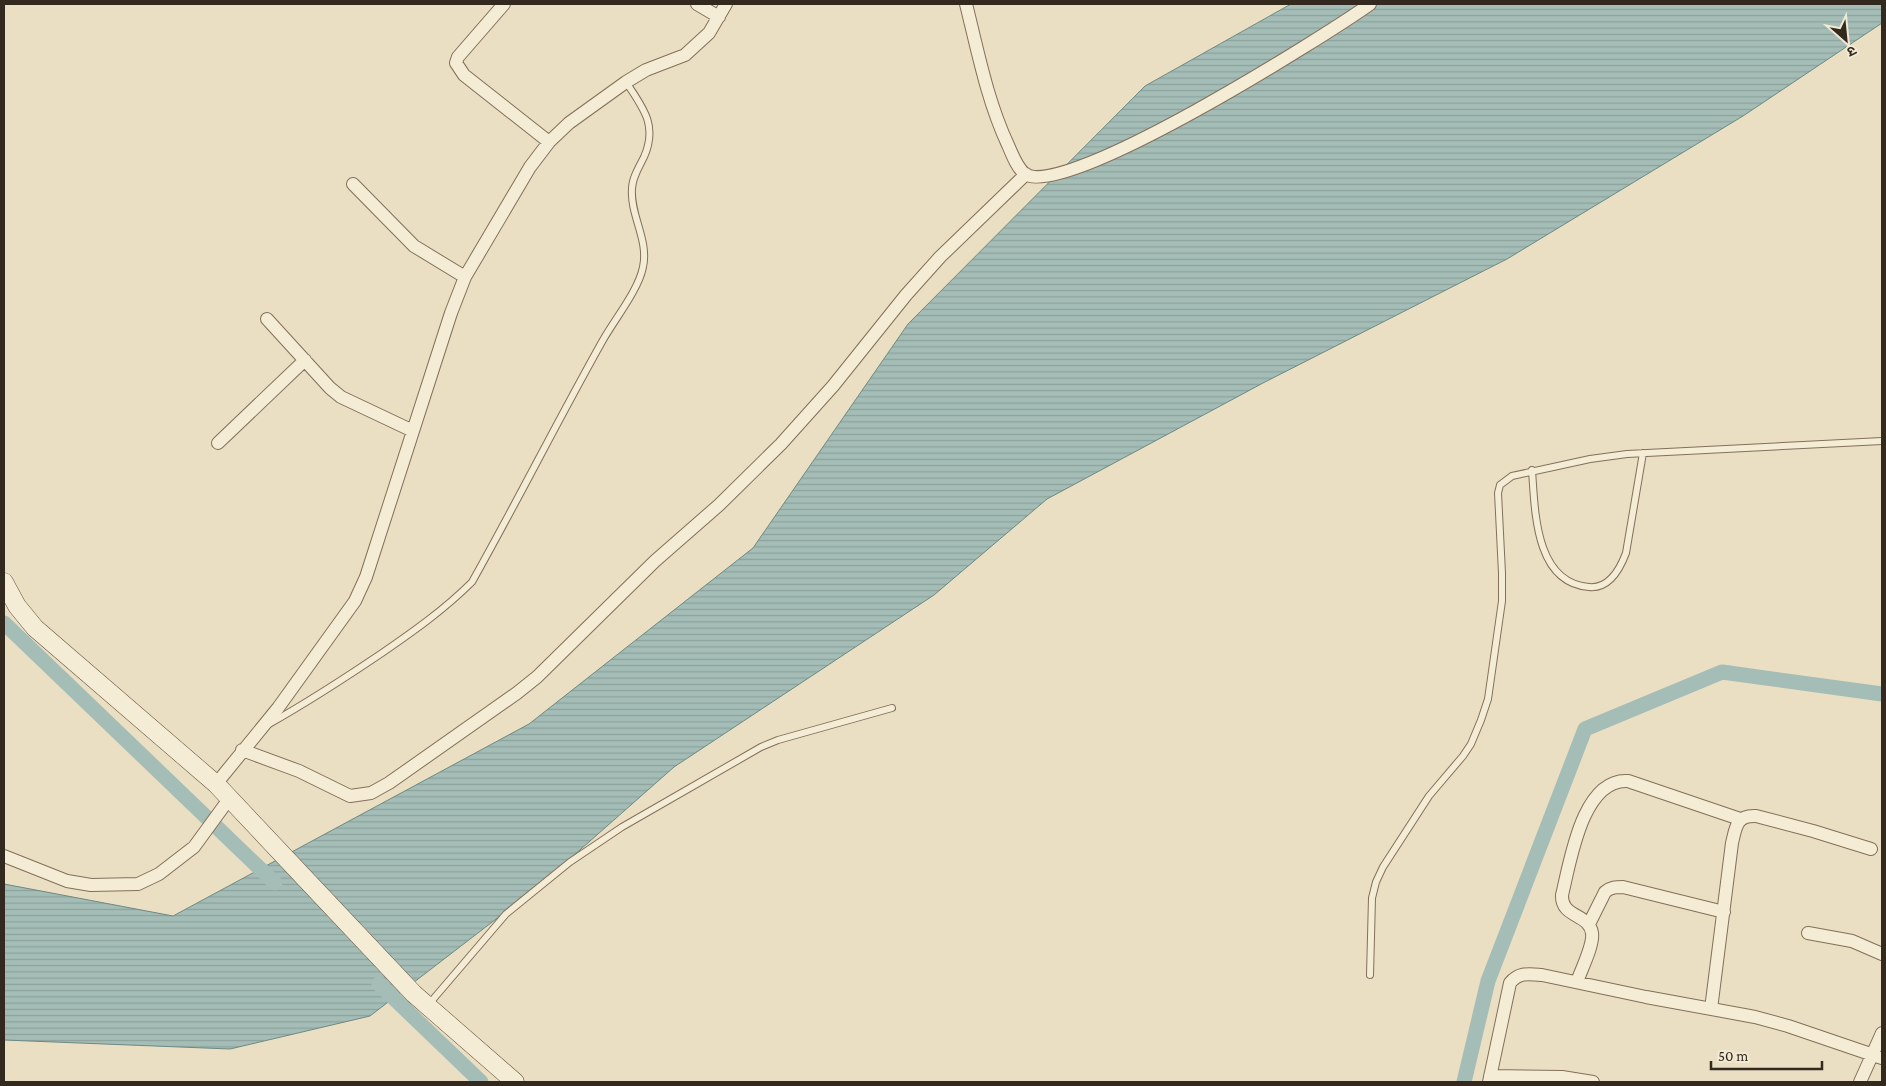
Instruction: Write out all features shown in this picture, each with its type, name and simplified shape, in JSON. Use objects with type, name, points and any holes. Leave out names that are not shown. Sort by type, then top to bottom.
[{"type":"street","points":[[504,4],[458,57],[456,63],[464,75],[549,142]]},
{"type":"street","points":[[697,4],[719,17]]},
{"type":"street","points":[[216,784],[278,708],[355,601],[366,577],[451,313],[466,277],[530,168],[549,142],[569,123],[646,70],[685,55],[709,33],[726,4]]},
{"type":"street","points":[[966,4],[992,108],[1014,158],[1026,174],[1034,177],[1044,177],[1070,171],[1147,137],[1271,66],[1370,4]]},
{"type":"street","points":[[242,750],[299,772],[350,796],[362,796],[389,784],[516,693],[537,677],[655,561],[719,505],[781,444],[833,386],[906,295],[940,257],[1026,174]]},
{"type":"street","points":[[353,184],[414,246],[466,277]]},
{"type":"street","points":[[268,319],[330,388],[341,397],[413,430]]},
{"type":"street","points":[[218,443],[305,360]]},
{"type":"street","points":[[4,582],[17,606],[35,628],[216,784],[421,999],[515,1082]]},
{"type":"street","points":[[1577,982],[1592,935],[1588,924],[1564,907],[1562,895],[1574,842],[1583,820],[1598,796],[1613,783],[1628,781],[1740,819],[1756,816],[1813,830],[1871,849]]},
{"type":"street","points":[[4,856],[67,881],[91,885],[138,884],[159,874],[194,847],[231,801]]},
{"type":"street","points":[[1711,1009],[1732,843],[1736,826],[1740,819]]},
{"type":"street","points":[[1588,924],[1605,892],[1616,887],[1724,912]]},
{"type":"street","points":[[1808,933],[1852,941],[1882,954]]},
{"type":"street","points":[[1593,1082],[1562,1076],[1489,1079],[1510,983],[1514,978],[1525,973],[1755,1018],[1788,1026],[1878,1057]]},
{"type":"street","points":[[1860,1082],[1878,1057],[1882,1033]]},
{"type":"lane","points":[[262,728],[317,697],[415,630],[472,582],[604,339],[637,283],[644,267],[644,249],[634,209],[632,189],[636,173],[647,149],[650,137],[649,124],[646,111],[626,82]]},
{"type":"lane","points":[[1370,975],[1372,898],[1376,882],[1429,796],[1463,756],[1481,720],[1488,699],[1502,601],[1498,493],[1500,485],[1512,476],[1532,470],[1590,459],[1643,454],[1882,442]]},
{"type":"lane","points":[[1532,470],[1536,518],[1546,555],[1555,570],[1566,581],[1592,588],[1602,585],[1620,569],[1626,554],[1643,454]]},
{"type":"lane","points":[[421,999],[506,914],[570,862],[622,827],[761,747],[778,740],[892,708]]},
{"type":"water","points":[[1291,4],[1882,4],[1882,23],[1743,116],[1507,259],[1263,383],[1047,499],[934,595],[674,767],[539,886],[370,1016],[230,1049],[4,1040],[4,884],[173,916],[529,724],[753,548],[908,324],[1145,86]]},
{"type":"waterway","points":[[4,623],[275,883]]},
{"type":"waterway","points":[[1464,1082],[1488,981],[1585,729],[1722,672],[1882,694]]},
{"type":"waterway","points":[[379,984],[481,1082]]}]
